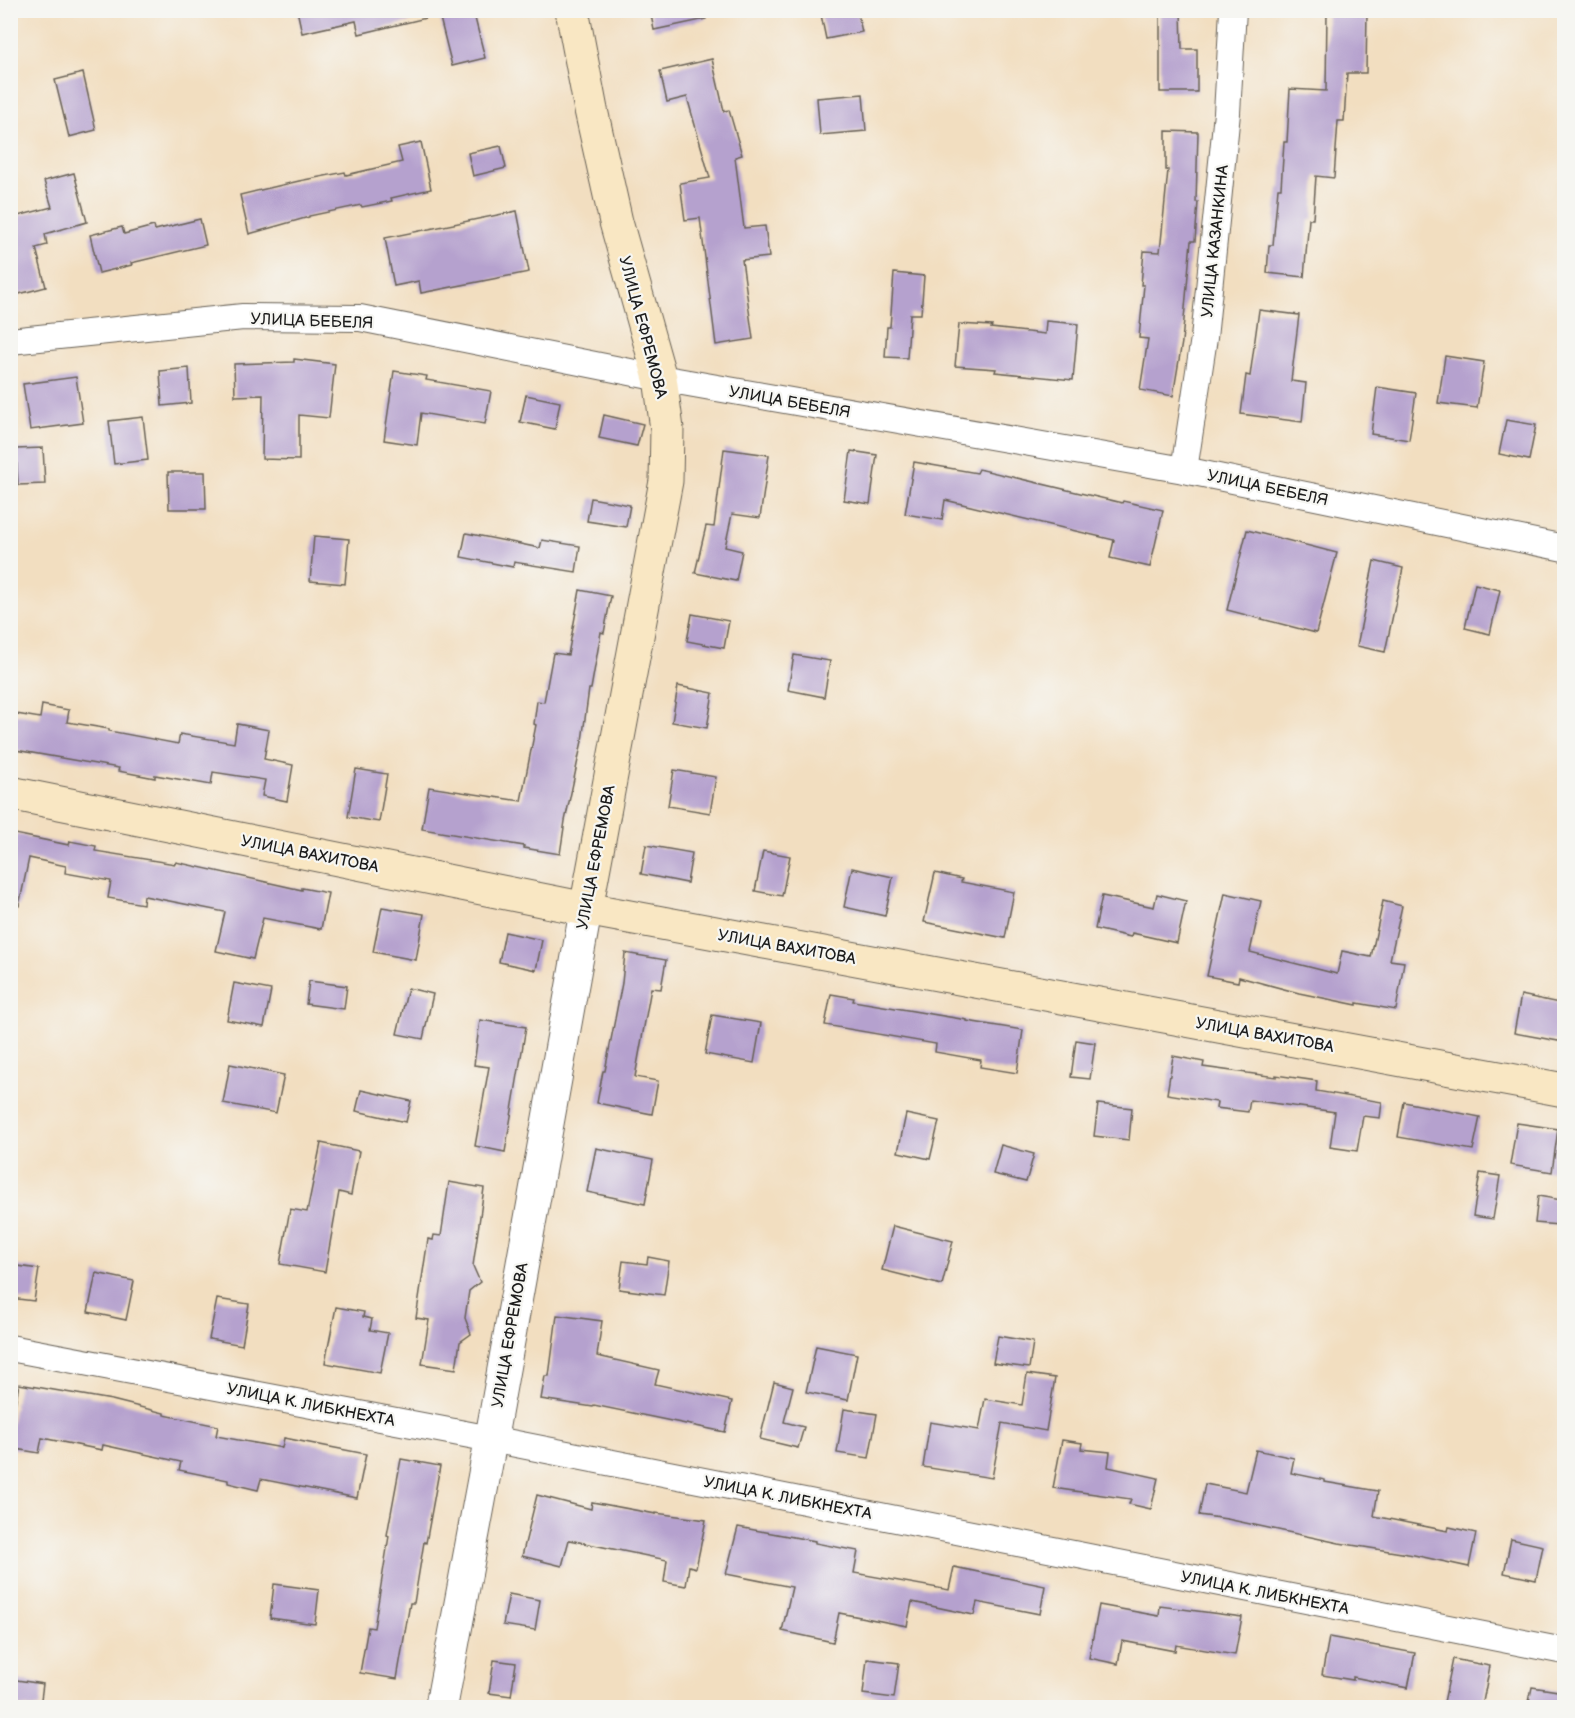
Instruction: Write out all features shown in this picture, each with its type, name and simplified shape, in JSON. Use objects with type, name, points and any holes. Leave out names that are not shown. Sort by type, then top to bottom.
[{"type":"main road","name":"УЛИЦА ЕФРЕМОВА","points":[[572,10],[616,222],[660,378],[667,429],[666,481],[586,909]]},
{"type":"main road","name":"УЛИЦА ВАХИТОВА","points":[[10,793],[586,909],[1564,1090]]},
{"type":"street","name":"УЛИЦА КАЗАНКИНА","points":[[1184,470],[1204,338],[1227,113],[1233,10]]},
{"type":"street","name":"УЛИЦА БЕБЕЛЯ","points":[[10,341],[243,317],[360,318],[660,378],[1184,470],[1564,548]]},
{"type":"street","name":"УЛИЦА ЕФРЕМОВА","points":[[441,1707],[586,909]]},
{"type":"street","name":"УЛИЦА К. ЛИБКНЕХТА","points":[[10,1348],[491,1438],[1564,1651]]},
{"type":"building","points":[[297,10],[426,10],[426,18],[359,34],[356,21],[302,33]]},
{"type":"building","points":[[438,10],[473,10],[485,58],[452,66]]},
{"type":"building","points":[[650,10],[705,10],[706,19],[654,30]]},
{"type":"building","points":[[820,10],[857,10],[862,32],[826,39]]},
{"type":"building","points":[[1160,10],[1181,10],[1182,49],[1197,49],[1197,92],[1160,92]]},
{"type":"building","points":[[1327,10],[1367,10],[1366,73],[1347,73],[1344,121],[1338,121],[1334,178],[1316,176],[1313,219],[1309,219],[1304,277],[1267,273],[1269,245],[1273,245],[1278,188],[1281,188],[1284,142],[1287,142],[1290,89],[1326,91]]},
{"type":"building","points":[[712,59],[724,111],[729,110],[742,155],[735,157],[744,228],[765,226],[769,257],[742,260],[753,339],[716,345],[700,218],[685,220],[680,183],[710,178],[687,97],[667,102],[660,71]]},
{"type":"building","points":[[83,73],[96,130],[69,137],[55,80]]},
{"type":"building","points":[[863,94],[866,131],[820,135],[817,98]]},
{"type":"building","points":[[1166,131],[1198,132],[1196,202],[1198,202],[1195,241],[1191,241],[1182,342],[1173,396],[1140,390],[1148,339],[1139,338],[1144,285],[1141,285],[1144,251],[1160,252],[1168,170],[1166,170]]},
{"type":"building","points":[[421,142],[431,189],[391,198],[392,201],[309,216],[249,234],[240,195],[299,181],[345,172],[346,175],[402,162],[398,147]]},
{"type":"building","points":[[501,146],[506,168],[473,176],[468,153]]},
{"type":"building","points":[[74,173],[87,222],[45,234],[47,245],[36,248],[46,287],[15,295],[10,279],[10,218],[52,207],[44,181]]},
{"type":"building","points":[[517,211],[529,272],[421,293],[419,281],[394,286],[385,238]]},
{"type":"building","points":[[200,219],[206,245],[99,273],[90,235],[122,227],[124,234],[154,226],[155,230]]},
{"type":"building","points":[[894,273],[924,276],[921,314],[910,314],[907,358],[885,357]]},
{"type":"building","points":[[1259,310],[1299,315],[1291,381],[1306,383],[1302,422],[1241,414],[1246,375],[1250,376]]},
{"type":"building","points":[[1046,321],[1078,324],[1073,380],[995,372],[996,369],[955,366],[959,324],[992,326],[991,328],[1045,334]]},
{"type":"building","points":[[1445,356],[1484,362],[1477,408],[1438,403]]},
{"type":"building","points":[[294,359],[335,364],[329,418],[299,415],[299,460],[262,459],[263,395],[235,396],[234,364],[294,362]]},
{"type":"building","points":[[189,368],[191,403],[162,406],[160,371]]},
{"type":"building","points":[[394,371],[427,376],[426,380],[491,391],[485,424],[421,413],[417,445],[384,440]]},
{"type":"building","points":[[76,377],[83,423],[30,430],[23,384]]},
{"type":"building","points":[[1377,387],[1416,393],[1409,440],[1371,434]]},
{"type":"building","points":[[526,395],[560,402],[555,429],[520,422]]},
{"type":"building","points":[[604,415],[643,424],[637,446],[599,438]]},
{"type":"building","points":[[143,417],[148,460],[114,464],[109,421]]},
{"type":"building","points":[[1506,420],[1536,425],[1529,460],[1499,454]]},
{"type":"building","points":[[43,448],[45,484],[18,485],[16,449]]},
{"type":"building","points":[[724,449],[769,455],[760,518],[732,514],[725,547],[742,551],[736,581],[695,573],[706,526],[714,527]]},
{"type":"building","points":[[851,451],[877,455],[870,504],[844,500]]},
{"type":"building","points":[[914,462],[977,473],[979,469],[1122,503],[1123,501],[1163,510],[1150,567],[1110,558],[1114,540],[945,500],[942,520],[905,514]]},
{"type":"building","points":[[168,472],[205,472],[206,509],[169,509]]},
{"type":"building","points":[[591,498],[630,505],[626,527],[587,521]]},
{"type":"building","points":[[1247,530],[1337,553],[1316,633],[1227,610]]},
{"type":"building","points":[[466,533],[540,548],[542,540],[580,546],[576,572],[514,562],[513,567],[461,557]]},
{"type":"building","points":[[314,536],[349,539],[345,584],[310,581]]},
{"type":"building","points":[[1374,561],[1403,568],[1385,652],[1357,646]]},
{"type":"building","points":[[1475,584],[1500,590],[1490,634],[1465,628]]},
{"type":"building","points":[[580,590],[611,596],[604,633],[601,632],[591,689],[589,689],[582,741],[560,854],[422,829],[429,787],[521,801],[536,725],[534,724],[537,701],[544,702],[553,653],[568,655]]},
{"type":"building","points":[[692,614],[729,621],[724,648],[687,641]]},
{"type":"building","points":[[794,655],[830,661],[824,697],[788,690]]},
{"type":"building","points":[[678,686],[713,693],[707,728],[672,722]]},
{"type":"building","points":[[42,705],[69,710],[67,722],[178,744],[180,734],[234,743],[237,724],[269,730],[264,759],[293,765],[287,801],[262,796],[265,780],[213,772],[211,785],[155,775],[155,778],[118,771],[119,768],[10,749],[10,713],[40,718]]},
{"type":"building","points":[[356,769],[387,774],[379,822],[348,817]]},
{"type":"building","points":[[674,770],[716,777],[710,813],[668,806]]},
{"type":"building","points":[[10,833],[69,845],[70,841],[96,846],[95,851],[175,864],[176,862],[302,890],[302,888],[328,893],[321,929],[263,918],[253,959],[216,951],[225,912],[144,896],[143,904],[108,898],[111,881],[65,873],[66,866],[29,858],[19,906],[10,905]]},
{"type":"building","points":[[646,845],[692,853],[687,883],[641,874]]},
{"type":"building","points":[[763,851],[790,856],[782,896],[755,891]]},
{"type":"building","points":[[852,868],[893,877],[885,916],[844,907]]},
{"type":"building","points":[[935,873],[962,879],[961,882],[1014,892],[1005,938],[924,922]]},
{"type":"building","points":[[1225,893],[1261,901],[1250,952],[1337,974],[1342,951],[1371,957],[1383,901],[1402,906],[1390,960],[1404,962],[1396,1010],[1357,1003],[1357,1005],[1299,993],[1239,977],[1238,982],[1207,976]]},
{"type":"building","points":[[1157,894],[1186,901],[1177,943],[1132,933],[1131,937],[1095,929],[1102,896],[1154,907]]},
{"type":"building","points":[[382,907],[424,914],[416,960],[373,952]]},
{"type":"building","points":[[505,932],[542,940],[536,970],[499,962]]},
{"type":"building","points":[[625,953],[666,960],[661,989],[651,988],[635,1077],[658,1081],[652,1114],[597,1103],[622,983]]},
{"type":"building","points":[[309,981],[347,986],[344,1009],[306,1004]]},
{"type":"building","points":[[234,983],[271,990],[264,1027],[227,1020]]},
{"type":"building","points":[[408,988],[433,994],[423,1039],[397,1034]]},
{"type":"building","points":[[831,994],[854,998],[853,1001],[1023,1030],[1017,1073],[980,1067],[981,1060],[935,1052],[936,1044],[825,1025]]},
{"type":"building","points":[[1521,995],[1564,1004],[1564,1042],[1514,1033]]},
{"type":"building","points":[[712,1015],[761,1023],[754,1063],[705,1054]]},
{"type":"building","points":[[480,1020],[526,1027],[505,1152],[475,1146],[489,1067],[474,1065]]},
{"type":"building","points":[[1076,1040],[1095,1043],[1090,1079],[1071,1077]]},
{"type":"building","points":[[1173,1056],[1204,1062],[1203,1067],[1317,1081],[1316,1091],[1382,1102],[1380,1118],[1363,1116],[1357,1151],[1330,1147],[1335,1112],[1250,1100],[1248,1112],[1216,1108],[1217,1102],[1167,1094]]},
{"type":"building","points":[[230,1064],[284,1075],[276,1113],[223,1103]]},
{"type":"building","points":[[361,1090],[411,1101],[406,1122],[356,1111]]},
{"type":"building","points":[[1404,1102],[1480,1117],[1473,1150],[1398,1137]]},
{"type":"building","points":[[1098,1104],[1132,1108],[1129,1140],[1094,1136]]},
{"type":"building","points":[[906,1114],[939,1121],[930,1159],[898,1152]]},
{"type":"building","points":[[1517,1123],[1558,1129],[1552,1172],[1510,1165]]},
{"type":"building","points":[[321,1143],[359,1151],[351,1195],[339,1192],[325,1272],[280,1264],[290,1209],[307,1212]]},
{"type":"building","points":[[1001,1145],[1034,1154],[1026,1182],[993,1174]]},
{"type":"building","points":[[596,1148],[653,1160],[645,1204],[587,1192]]},
{"type":"building","points":[[1480,1173],[1500,1176],[1493,1219],[1473,1216]]},
{"type":"building","points":[[449,1182],[484,1188],[473,1266],[480,1282],[469,1291],[465,1318],[471,1334],[460,1342],[456,1369],[422,1364],[429,1320],[416,1318],[428,1239],[433,1240],[434,1235],[441,1236]]},
{"type":"building","points":[[1538,1196],[1562,1200],[1559,1225],[1535,1223]]},
{"type":"building","points":[[893,1226],[953,1241],[942,1285],[882,1270]]},
{"type":"building","points":[[648,1257],[669,1261],[664,1295],[619,1289],[623,1261],[647,1264]]},
{"type":"building","points":[[10,1265],[39,1269],[34,1301],[10,1298]]},
{"type":"building","points":[[96,1273],[134,1281],[126,1320],[88,1312]]},
{"type":"building","points":[[217,1299],[249,1304],[242,1345],[209,1339]]},
{"type":"building","points":[[336,1307],[364,1312],[363,1317],[372,1319],[370,1330],[388,1333],[380,1373],[325,1363]]},
{"type":"building","points":[[557,1315],[602,1321],[597,1356],[659,1370],[655,1384],[732,1401],[725,1432],[594,1405],[593,1407],[541,1399],[545,1376],[549,1376]]},
{"type":"building","points":[[998,1336],[1033,1342],[1029,1368],[993,1363]]},
{"type":"building","points":[[816,1346],[857,1354],[848,1400],[806,1392]]},
{"type":"building","points":[[1027,1374],[1055,1378],[1046,1431],[1002,1423],[992,1478],[923,1467],[930,1422],[979,1430],[985,1399],[1022,1405]]},
{"type":"building","points":[[774,1382],[793,1387],[784,1422],[804,1427],[798,1448],[760,1439]]},
{"type":"building","points":[[19,1384],[112,1400],[164,1413],[164,1415],[218,1426],[216,1436],[282,1448],[284,1438],[366,1454],[357,1498],[261,1479],[258,1490],[228,1483],[228,1480],[179,1470],[181,1462],[103,1445],[102,1450],[42,1438],[39,1453],[10,1448],[10,1431]]},
{"type":"building","points":[[844,1409],[877,1414],[869,1458],[837,1453]]},
{"type":"building","points":[[1062,1440],[1082,1443],[1081,1449],[1110,1452],[1108,1467],[1158,1478],[1151,1509],[1129,1504],[1131,1499],[1053,1488]]},
{"type":"building","points":[[1256,1450],[1294,1458],[1291,1473],[1325,1480],[1325,1482],[1378,1491],[1374,1516],[1448,1531],[1449,1527],[1476,1533],[1469,1567],[1199,1515],[1205,1484],[1246,1492]]},
{"type":"building","points":[[401,1459],[440,1466],[414,1603],[410,1603],[397,1679],[360,1673],[368,1627],[374,1628],[389,1536],[387,1535]]},
{"type":"building","points":[[537,1495],[591,1509],[592,1502],[656,1514],[706,1520],[696,1568],[689,1566],[686,1586],[664,1582],[667,1560],[569,1540],[562,1566],[522,1556]]},
{"type":"building","points":[[738,1527],[858,1551],[854,1573],[949,1590],[954,1567],[1045,1586],[1040,1614],[977,1602],[974,1615],[912,1602],[907,1626],[839,1613],[833,1642],[782,1631],[792,1587],[726,1574]]},
{"type":"building","points":[[1511,1539],[1543,1546],[1536,1580],[1504,1573]]},
{"type":"building","points":[[274,1584],[319,1590],[315,1624],[270,1618]]},
{"type":"building","points":[[509,1594],[540,1600],[535,1630],[503,1625]]},
{"type":"building","points":[[1099,1605],[1159,1616],[1160,1606],[1242,1617],[1235,1655],[1176,1645],[1175,1651],[1122,1641],[1118,1664],[1089,1658]]},
{"type":"building","points":[[1329,1637],[1415,1653],[1408,1688],[1353,1677],[1353,1680],[1322,1675]]},
{"type":"building","points":[[867,1659],[899,1663],[894,1698],[863,1694]]},
{"type":"building","points":[[1453,1659],[1490,1666],[1482,1707],[1443,1707]]},
{"type":"building","points":[[494,1660],[516,1663],[511,1696],[489,1693]]},
{"type":"building","points":[[10,1679],[43,1684],[40,1707],[10,1707]]},
{"type":"building","points":[[1532,1687],[1564,1692],[1564,1707],[1528,1707]]}]
